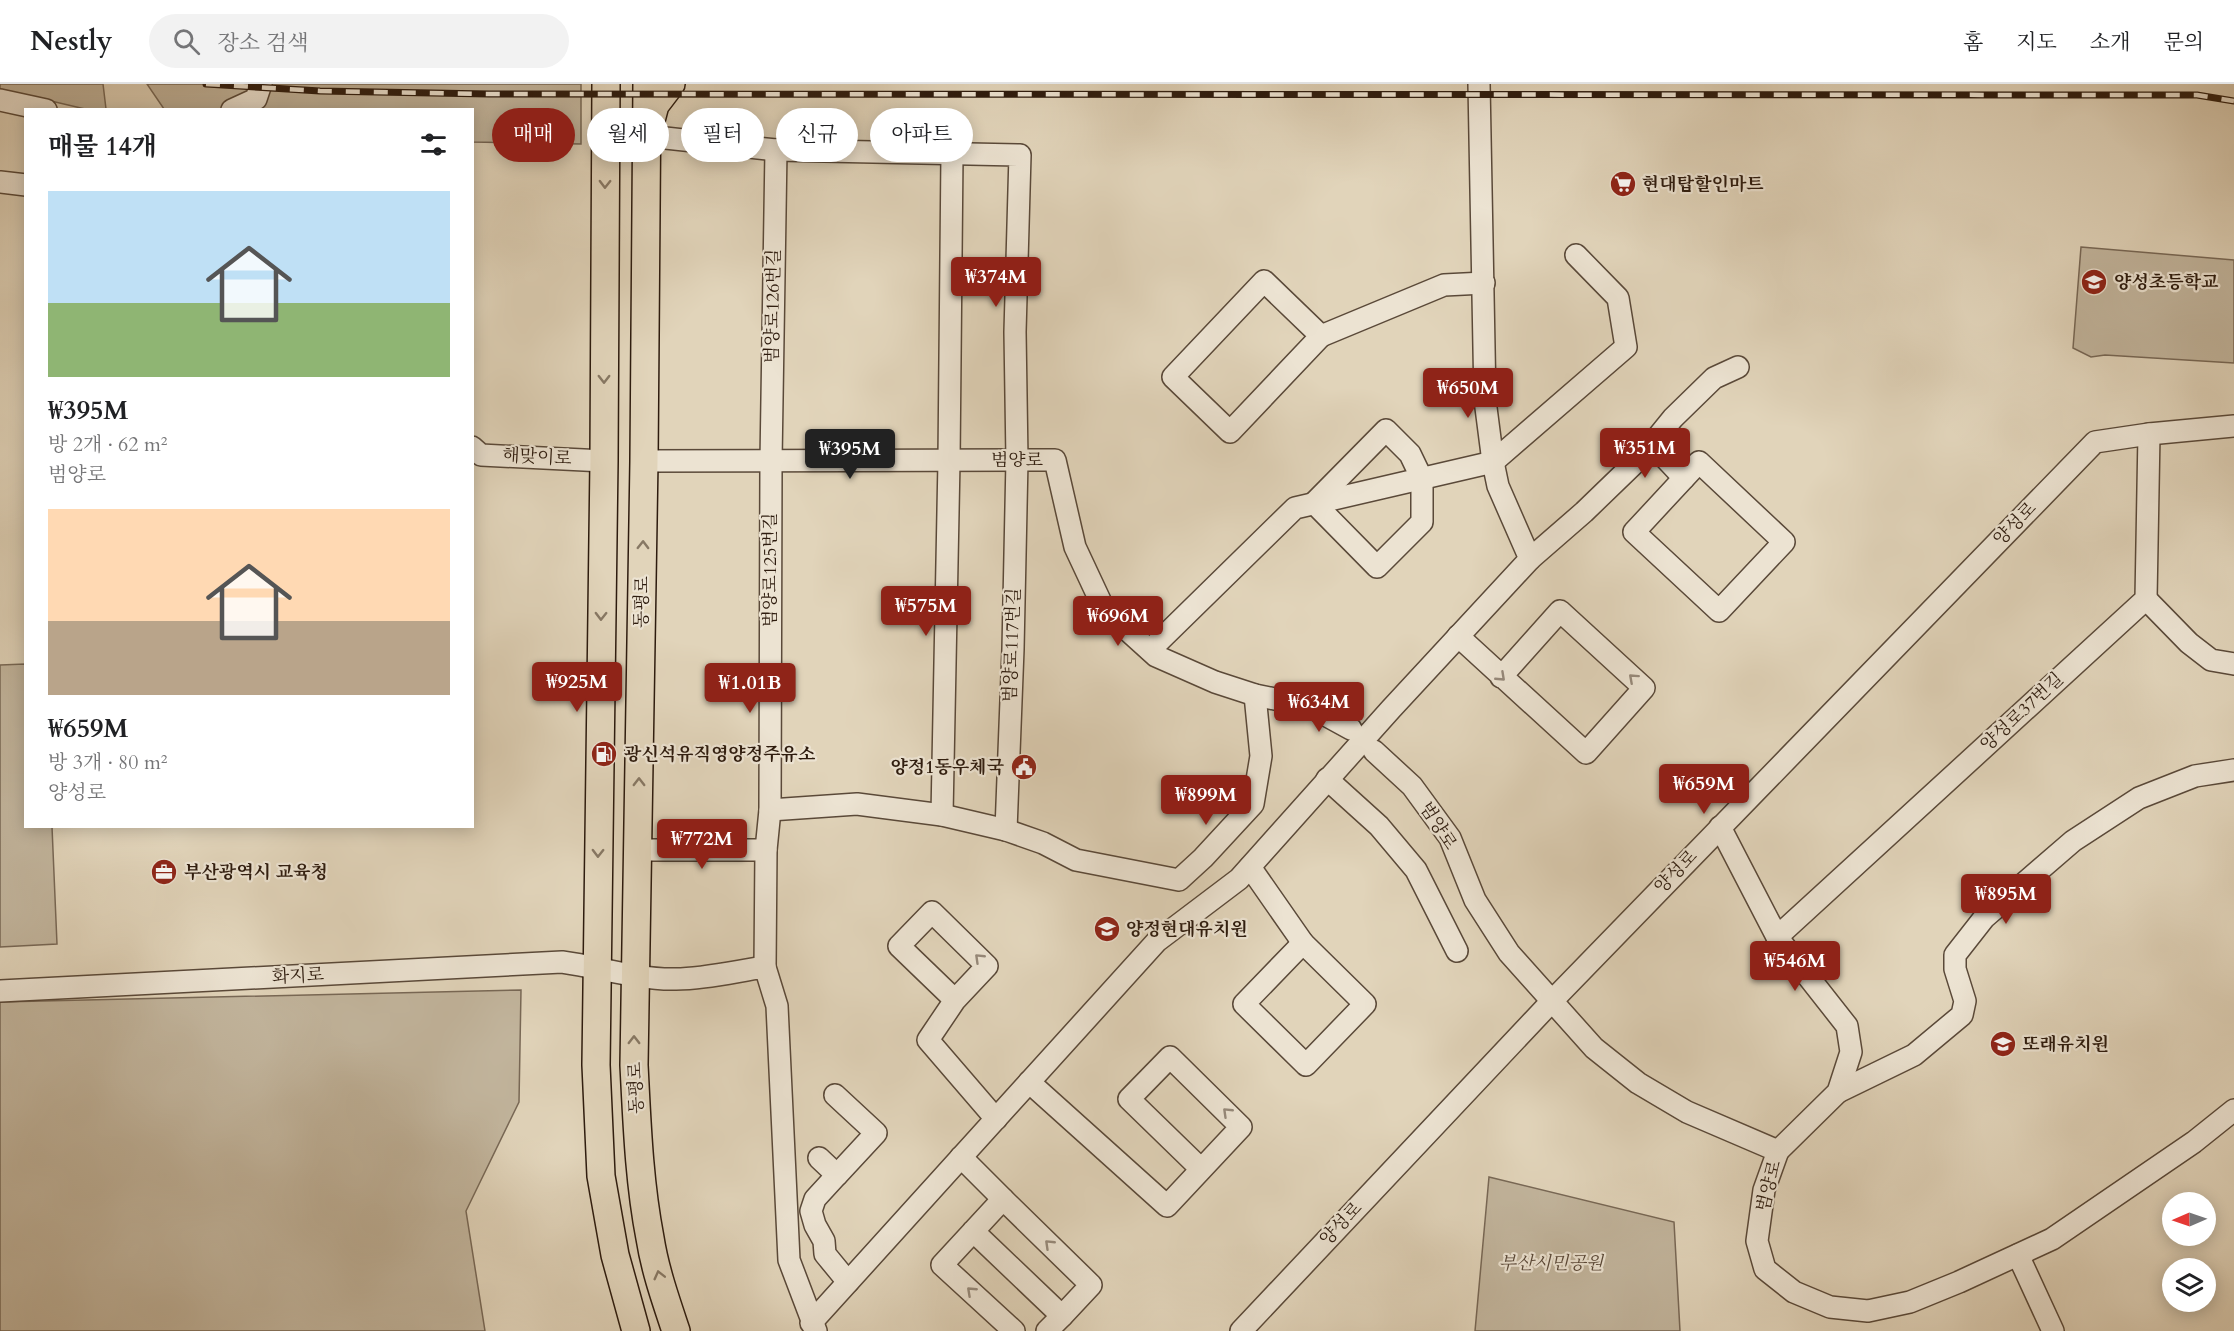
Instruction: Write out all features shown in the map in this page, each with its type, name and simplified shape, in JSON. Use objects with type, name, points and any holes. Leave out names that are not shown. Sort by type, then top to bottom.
[{"type":"main road","points":[[606,84],[604,460],[596,1065],[601,1176],[615,1255],[636,1331]]},
{"type":"main road","name":"동평로","points":[[647,84],[647,108]]},
{"type":"main road","points":[[654,108],[671,84]]},
{"type":"main road","name":"동평로","points":[[647,162],[634,1065],[638,1147],[650,1239],[676,1331]]},
{"type":"street","points":[[236,108],[256,99],[261,84]]},
{"type":"street","points":[[1479,84],[1485,400],[1498,486],[1530,559]]},
{"type":"street","points":[[0,100],[37,108]]},
{"type":"street","points":[[669,138],[776,150]]},
{"type":"street","name":"범양로126번길","points":[[771,461],[776,150]]},
{"type":"street","name":"범양로117번길","points":[[973,154],[1020,155],[1015,332],[1017,460],[1013,660],[1006,830]]},
{"type":"street","points":[[942,815],[950,460],[952,162]]},
{"type":"street","points":[[0,182],[24,185]]},
{"type":"street","points":[[1150,650],[1295,508],[1493,462],[1626,347],[1618,298],[1576,255]]},
{"type":"street","points":[[1321,336],[1264,281],[1173,377],[1230,432],[1321,336],[1444,285],[1484,284]]},
{"type":"street","points":[[813,1327],[848,1282],[1157,941],[1239,879],[1327,779],[1530,559],[1584,512],[1714,378],[1738,367]]},
{"type":"street","name":"양성로","points":[[1241,1331],[1552,1001],[2095,442],[2234,426]]},
{"type":"street","points":[[1386,430],[1410,454],[1422,478],[1422,522],[1377,567],[1314,503],[1386,430]]},
{"type":"street","points":[[2149,434],[2146,599],[2189,643],[2211,660],[2234,664]]},
{"type":"street","points":[[1652,444],[1684,478]]},
{"type":"street","name":"해맞이로","points":[[474,449],[481,455],[604,460]]},
{"type":"street","name":"범양로","points":[[644,461],[1055,460],[1075,547],[1104,609],[1156,656],[1215,682],[1309,706],[1351,729]]},
{"type":"street","name":"범양로125번길","points":[[771,461],[770,810],[766,850],[765,967],[777,1006],[789,1260],[813,1327]]},
{"type":"street","points":[[1699,462],[1784,542],[1719,611],[1634,531],[1684,478],[1699,462]]},
{"type":"street","name":"양성로37번길","points":[[1777,938],[2146,599]]},
{"type":"street","points":[[1458,636],[1501,676],[1586,753],[1644,688],[1560,611],[1501,676]]},
{"type":"street","points":[[1179,880],[1203,858],[1253,804],[1261,756],[1255,694]]},
{"type":"street","name":"범양로","points":[[1374,751],[1412,786],[1450,838],[1476,900],[1509,953],[1594,1048],[1638,1083],[1687,1112],[1778,1151],[1764,1190],[1757,1241],[1765,1269],[1794,1292],[1830,1307],[1868,1311],[1910,1302],[2052,1239],[2194,1143],[2234,1110]]},
{"type":"street","points":[[1778,1151],[1838,1092],[1914,1055],[1962,1015],[1965,1002],[1955,969],[1955,955],[1984,918],[2073,841],[2139,798],[2195,776],[2234,770]]},
{"type":"street","points":[[1327,779],[1379,826],[1416,870],[1456,951]]},
{"type":"street","points":[[770,810],[857,804],[942,815],[1006,830],[1043,843],[1076,860],[1179,880],[1203,904]]},
{"type":"street","points":[[1720,827],[1777,938],[1847,1026],[1851,1052],[1838,1092]]},
{"type":"street","points":[[638,850],[766,850]]},
{"type":"street","points":[[1250,867],[1304,943],[1365,1004],[1306,1065],[1244,1004],[1304,943]]},
{"type":"street","name":"화지로","points":[[0,991],[562,962],[596,967],[634,977],[675,980],[765,967]]},
{"type":"street","points":[[955,1000],[928,1040],[996,1119]]},
{"type":"street","points":[[1029,1082],[1167,1206],[1241,1127],[1170,1057],[1129,1099],[1201,1169]]},
{"type":"street","points":[[835,1095],[876,1133],[815,1199],[811,1211],[815,1225],[824,1241],[825,1254],[848,1282]]},
{"type":"street","points":[[961,1157],[1091,1285],[1054,1324],[973,1231]]},
{"type":"street","points":[[819,1158],[837,1175]]},
{"type":"street","points":[[1003,1199],[942,1265],[1014,1331]]},
{"type":"street","points":[[2018,1255],[2051,1328]]},
{"type":"green space","points":[[0,84],[103,84],[106,108],[81,108],[0,89]]},
{"type":"green space","points":[[147,84],[581,84],[581,144],[575,144],[575,108],[492,108],[492,142],[474,142],[474,108],[163,108]]},
{"type":"green space","points":[[2081,247],[2234,260],[2234,363],[2105,355],[2091,357],[2073,348]]},
{"type":"green space","points":[[24,664],[24,828],[52,828],[57,944],[0,947],[0,665]]},
{"type":"green space","points":[[521,990],[519,1102],[466,1211],[485,1331],[0,1331],[0,1002]]},
{"type":"green space","name":"부산시민공원","points":[[1489,1177],[1674,1222],[1680,1331],[1475,1331]]},
{"type":"railway","points":[[206,84],[320,91],[489,94],[2197,95],[2234,101]]},
{"type":"place","name":"현대탑할인마트","points":[[1623,184]]},
{"type":"place","name":"양성초등학교","points":[[2094,282]]},
{"type":"place","name":"광신석유직영양정주유소","points":[[604,754]]},
{"type":"place","name":"양정1동우체국","points":[[1024,767]]},
{"type":"place","name":"부산광역시 교육청","points":[[164,872]]},
{"type":"place","name":"양정현대유치원","points":[[1107,929]]},
{"type":"place","name":"또래유치원","points":[[2003,1044]]}]
